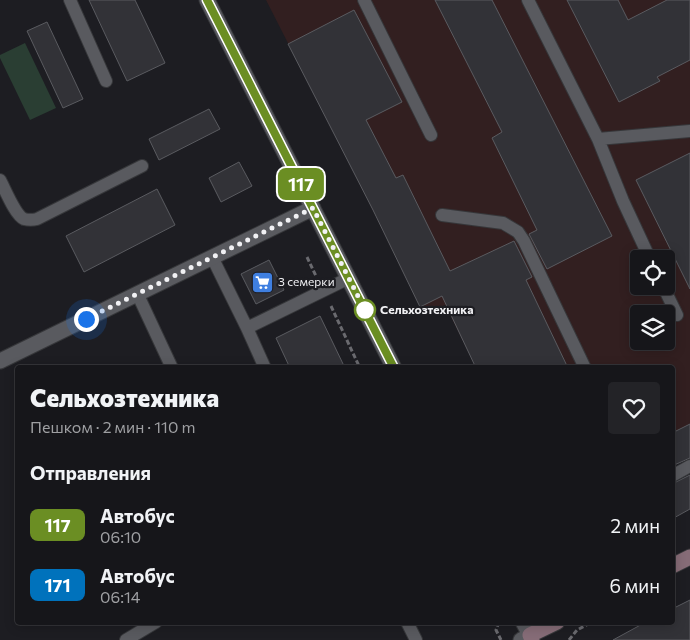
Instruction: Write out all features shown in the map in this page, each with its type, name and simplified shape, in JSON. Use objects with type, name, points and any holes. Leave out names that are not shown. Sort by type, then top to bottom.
[{"type":"main road","points":[[675,565],[690,558]]},
{"type":"main road","points":[[526,634],[549,625]]},
{"type":"street","points":[[207,0],[392,365]]},
{"type":"street","points":[[0,361],[313,208]]},
{"type":"lane","points":[[70,0],[106,81]]},
{"type":"lane","points":[[364,0],[431,135]]},
{"type":"lane","points":[[528,0],[598,140],[646,250]]},
{"type":"lane","points":[[598,140],[690,131]]},
{"type":"lane","points":[[0,180],[17,213],[22,218],[29,220],[37,219],[142,166]]},
{"type":"lane","points":[[442,215],[503,224],[518,232],[584,365]]},
{"type":"lane","points":[[212,257],[265,365]]},
{"type":"lane","points":[[247,328],[349,278]]},
{"type":"lane","points":[[137,293],[171,365]]},
{"type":"lane","points":[[667,295],[677,315]]},
{"type":"lane","points":[[675,474],[690,466]]},
{"type":"lane","points":[[126,640],[151,625]]},
{"type":"lane","points":[[408,625],[416,640]]},
{"type":"path","points":[[307,257],[360,365]]},
{"type":"path","points":[[498,625],[496,630],[501,640]]},
{"type":"path","points":[[569,640],[577,630],[586,625]]},
{"type":"shaded area","points":[[266,0],[690,0],[690,424],[675,432],[675,365],[475,365],[445,305],[424,315],[368,200]]},
{"type":"green space","points":[[25,43],[56,108],[30,120],[0,58],[0,55]]},
{"type":"building","points":[[89,0],[135,0],[165,63],[127,81]]},
{"type":"building","points":[[435,0],[492,0],[612,236],[547,269],[529,234],[537,230],[492,138],[502,132]]},
{"type":"building","points":[[567,0],[618,0],[628,20],[667,0],[690,0],[690,60],[657,77],[660,81],[619,102]]},
{"type":"building","points":[[354,10],[402,102],[366,120],[396,178],[403,175],[450,271],[514,241],[532,277],[526,280],[567,365],[475,365],[442,296],[420,307],[373,210],[288,44]]},
{"type":"building","points":[[47,22],[83,99],[63,108],[27,31]]},
{"type":"building","points":[[209,109],[220,129],[159,160],[149,139]]},
{"type":"building","points":[[690,153],[690,289],[675,259],[675,250],[671,250],[636,180]]},
{"type":"building","points":[[239,162],[252,186],[221,202],[209,178]]},
{"type":"building","points":[[157,189],[175,225],[84,272],[66,236]]},
{"type":"building","name":"3 семерки","points":[[269,260],[284,290],[256,304],[241,274]]},
{"type":"building","points":[[320,316],[344,365],[289,365],[276,338]]},
{"type":"building","points":[[690,424],[690,458],[675,465],[675,432]]},
{"type":"building","points":[[690,475],[690,509],[675,517],[675,482]]},
{"type":"building","points":[[690,600],[690,640],[613,640],[640,625],[675,625],[675,608]]},
{"type":"bus line","name":"117","points":[[207,0],[392,365]]},
{"type":"place","name":"3 семерки","points":[[262,282]]},
{"type":"place","name":"Сельхозтехника","points":[[365,310]]},
{"type":"route","points":[[86,319],[313,208],[365,310]]}]
